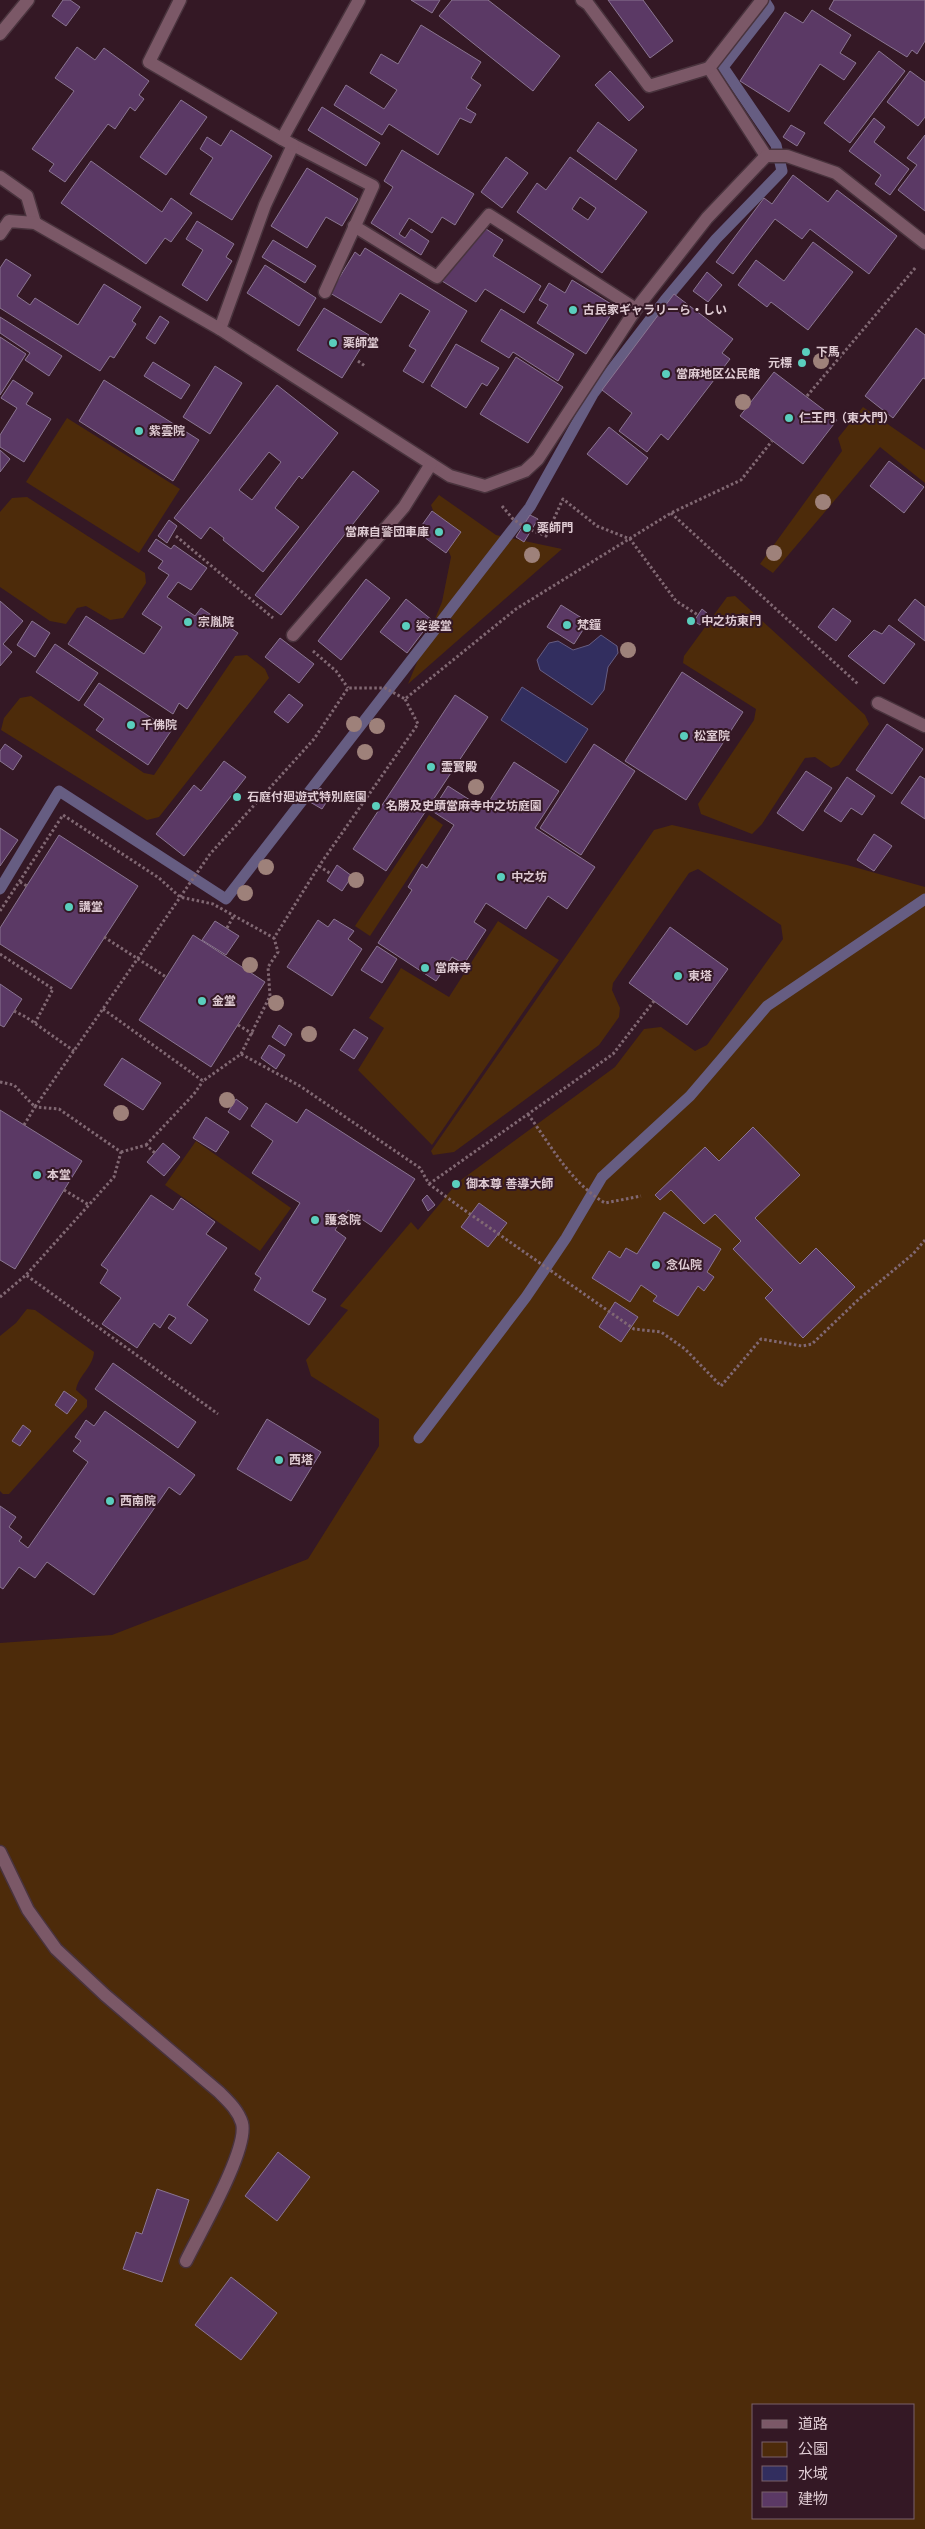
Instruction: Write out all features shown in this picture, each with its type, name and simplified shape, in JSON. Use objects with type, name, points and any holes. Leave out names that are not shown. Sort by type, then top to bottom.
[{"type":"street","points":[[0,34],[28,0]]},
{"type":"street","points":[[180,0],[149,62],[288,142],[372,186],[325,292]]},
{"type":"street","points":[[220,329],[288,142],[359,0]]},
{"type":"street","points":[[582,0],[588,4],[649,86],[709,68],[762,0]]},
{"type":"street","points":[[709,68],[768,156]]},
{"type":"street","points":[[0,234],[9,221],[35,223],[220,329],[450,476],[485,486],[525,471],[538,459],[636,309],[707,218],[768,156],[787,156],[836,173],[925,243]]},
{"type":"street","points":[[0,176],[27,196],[35,223]]},
{"type":"street","points":[[354,226],[437,277],[490,215],[636,309]]},
{"type":"street","points":[[293,635],[404,507],[431,464]]},
{"type":"street","points":[[878,702],[925,726]]},
{"type":"street","points":[[0,1852],[28,1910],[56,1949],[105,1995],[219,2092],[234,2108],[242,2123],[242,2141],[231,2169],[186,2261]]},
{"type":"path","points":[[807,396],[918,265]]},
{"type":"path","points":[[358,361],[365,366]]},
{"type":"path","points":[[405,699],[516,609],[671,513],[741,480],[772,441]]},
{"type":"path","points":[[531,530],[546,536],[563,500],[597,526],[630,539],[676,601],[698,615]]},
{"type":"path","points":[[671,513],[878,702]]},
{"type":"path","points":[[513,519],[523,526]]},
{"type":"path","points":[[176,536],[336,671],[348,688]]},
{"type":"path","points":[[274,938],[319,866],[418,724],[405,699],[385,688],[348,688]]},
{"type":"path","points":[[24,1125],[210,854],[314,740],[348,688]]},
{"type":"path","points":[[0,911],[63,815],[158,878],[180,897],[213,904],[233,917],[274,938],[278,952],[268,967],[270,996],[242,1054],[204,1081],[146,1145],[121,1152]]},
{"type":"path","points":[[319,866],[331,874]]},
{"type":"path","points":[[20,882],[27,886]]},
{"type":"path","points":[[227,928],[233,917]]},
{"type":"path","points":[[104,937],[166,977]]},
{"type":"path","points":[[0,954],[53,989],[35,1024]]},
{"type":"path","points":[[429,1184],[613,1054],[654,1001]]},
{"type":"path","points":[[102,1009],[204,1081]]},
{"type":"path","points":[[14,1011],[74,1051]]},
{"type":"path","points":[[238,1025],[253,1034]]},
{"type":"path","points":[[242,1054],[300,1086],[420,1168],[429,1184],[634,1329],[661,1332],[685,1349],[721,1386],[761,1338],[782,1340],[802,1346],[812,1344],[859,1299],[913,1254],[925,1240]]},
{"type":"path","points":[[0,1082],[14,1086],[35,1107],[59,1108],[121,1152]]},
{"type":"path","points":[[528,1114],[578,1183],[591,1195],[605,1203],[641,1196]]},
{"type":"path","points":[[146,1145],[155,1152]]},
{"type":"path","points":[[0,1297],[26,1275],[114,1177],[121,1152]]},
{"type":"path","points":[[64,1190],[89,1205]]},
{"type":"path","points":[[26,1275],[218,1414]]},
{"type":"green space","points":[[863,407],[925,450],[925,483],[880,447],[773,573],[760,564],[842,451],[838,438]]},
{"type":"green space","points":[[67,418],[180,489],[139,553],[26,482]]},
{"type":"green space","points":[[439,495],[496,535],[562,549],[408,684],[442,602],[451,557],[431,505]]},
{"type":"green space","points":[[27,497],[145,573],[146,583],[123,618],[110,620],[86,606],[77,608],[66,624],[50,621],[0,587],[0,512],[12,498]]},
{"type":"green space","points":[[735,596],[865,715],[869,724],[839,765],[831,768],[815,757],[805,758],[762,824],[752,834],[701,814],[698,804],[754,720],[756,709],[683,663],[684,656],[727,597]]},
{"type":"green space","points":[[247,655],[265,669],[269,678],[159,817],[147,820],[1,730],[4,718],[20,698],[31,696],[144,773],[154,775],[235,656]]},
{"type":"green space","points":[[429,815],[443,825],[370,936],[355,926]]},
{"type":"green space","points":[[672,825],[847,865],[925,887],[925,2529],[0,2529],[0,1643],[112,1635],[308,1559],[379,1446],[379,1419],[311,1376],[306,1360],[348,1310],[340,1306],[411,1222],[418,1230],[457,1183],[615,1067],[644,1029],[661,1027],[695,1051],[707,1045],[783,939],[781,925],[698,869],[689,873],[613,983],[612,990],[620,1008],[619,1017],[599,1045],[454,1152],[433,1155],[431,1151],[654,830]]},
{"type":"green space","points":[[498,921],[559,960],[432,1145],[358,1070],[384,1028],[369,1018],[401,968],[449,997]]},
{"type":"green space","points":[[196,1141],[291,1208],[260,1251],[165,1185]]},
{"type":"green space","points":[[27,1309],[35,1310],[94,1352],[91,1362],[76,1390],[87,1400],[87,1407],[9,1494],[3,1494],[0,1491],[0,1336],[16,1323]]},
{"type":"water","points":[[601,635],[617,646],[618,653],[608,667],[604,690],[592,705],[540,670],[537,660],[549,643],[558,641],[573,650],[589,645]]},
{"type":"water","points":[[522,687],[588,729],[566,763],[501,720]]},
{"type":"building","points":[[63,0],[70,0],[80,7],[66,26],[52,16]]},
{"type":"building","points":[[411,0],[440,0],[432,13]]},
{"type":"building","points":[[452,0],[488,0],[560,56],[533,91],[439,16]]},
{"type":"building","points":[[608,0],[643,0],[673,41],[650,58]]},
{"type":"building","points":[[834,0],[925,0],[925,41],[917,54],[912,50],[907,57],[829,9]]},
{"type":"building","points":[[812,10],[851,35],[840,53],[856,63],[844,80],[820,64],[789,112],[740,81],[785,12],[803,23]]},
{"type":"building","points":[[421,25],[481,62],[471,78],[481,85],[466,108],[476,114],[471,123],[460,118],[438,155],[389,124],[382,135],[334,105],[346,85],[384,109],[397,90],[370,73],[381,54],[398,64]]},
{"type":"building","points":[[77,47],[95,60],[104,48],[149,81],[139,95],[144,99],[135,111],[130,107],[115,129],[108,124],[65,182],[49,171],[54,164],[32,149],[74,91],[55,78]]},
{"type":"building","points":[[879,51],[905,71],[850,143],[824,123]]},
{"type":"building","points":[[610,71],[644,107],[629,121],[595,85]]},
{"type":"building","points":[[910,71],[925,82],[925,117],[918,126],[887,102]]},
{"type":"building","points":[[181,100],[207,117],[166,175],[140,157]]},
{"type":"building","points":[[322,107],[380,143],[366,166],[308,130]]},
{"type":"building","points":[[874,118],[885,127],[874,142],[909,169],[890,195],[875,184],[881,175],[849,151]]},
{"type":"building","points":[[598,122],[637,150],[616,180],[577,151]]},
{"type":"building","points":[[791,125],[805,133],[797,146],[783,137]]},
{"type":"building","points":[[231,130],[272,156],[232,220],[190,194],[213,158],[200,149],[207,137],[221,146]]},
{"type":"building","points":[[925,135],[925,211],[898,190],[917,165],[907,158]]},
{"type":"building","points":[[402,150],[474,194],[455,225],[442,217],[432,233],[409,218],[399,234],[405,238],[411,229],[429,241],[421,255],[371,223],[393,187],[384,181]]},
{"type":"building","points":[[506,157],[528,173],[502,208],[481,192]]},
{"type":"building","points":[[570,157],[647,212],[602,273],[517,212],[537,183],[546,190]],"holes":[[[580,197],[596,208],[588,220],[572,209]]]},
{"type":"building","points":[[91,161],[162,212],[171,198],[192,213],[171,242],[165,238],[146,264],[61,203]]},
{"type":"building","points":[[307,168],[358,199],[342,226],[326,217],[307,248],[271,226]]},
{"type":"building","points":[[793,175],[828,202],[837,190],[897,236],[869,274],[810,229],[802,239],[775,219],[733,274],[716,262],[764,198],[772,204]]},
{"type":"building","points":[[197,221],[234,244],[226,257],[232,261],[207,301],[182,285],[203,250],[186,239]]},
{"type":"building","points":[[486,229],[503,240],[493,256],[541,286],[524,313],[485,289],[476,302],[442,281]]},
{"type":"building","points":[[273,240],[316,266],[305,283],[262,257]]},
{"type":"building","points":[[813,242],[853,272],[808,330],[771,302],[767,307],[738,285],[756,260],[784,281]]},
{"type":"building","points":[[365,248],[467,311],[423,383],[403,371],[416,350],[409,346],[430,311],[400,293],[381,323],[330,293],[355,252],[360,256]]},
{"type":"building","points":[[6,259],[31,275],[17,296],[30,305],[35,298],[78,325],[104,284],[141,307],[132,321],[136,324],[114,358],[110,356],[100,371],[0,308],[0,268]]},
{"type":"building","points":[[265,265],[316,298],[299,326],[247,293]]},
{"type":"building","points":[[707,272],[722,285],[708,302],[693,291]]},
{"type":"building","points":[[572,280],[616,307],[586,354],[537,323],[548,305],[539,300],[549,283],[565,293]]},
{"type":"building","name":"當麻地区公民館","points":[[674,294],[733,339],[722,353],[730,359],[668,440],[661,434],[647,452],[619,431],[632,413],[602,390]]},
{"type":"building","name":"薬師堂","points":[[324,308],[369,335],[342,378],[297,350]]},
{"type":"building","points":[[501,309],[574,354],[558,381],[513,352],[509,358],[481,341]]},
{"type":"building","points":[[160,316],[169,322],[155,344],[146,338]]},
{"type":"building","points":[[0,317],[62,356],[49,376],[25,360],[30,353],[0,333]]},
{"type":"building","points":[[916,328],[925,335],[925,379],[923,378],[893,418],[865,396]]},
{"type":"building","points":[[0,337],[26,354],[0,395]]},
{"type":"building","points":[[456,344],[499,368],[487,386],[482,383],[466,408],[431,386]]},
{"type":"building","points":[[516,357],[563,387],[528,443],[480,414]]},
{"type":"building","points":[[153,362],[190,385],[181,399],[144,376]]},
{"type":"building","points":[[215,366],[242,383],[210,434],[183,417]]},
{"type":"building","name":"仁王門（東大門）","points":[[774,372],[837,420],[803,464],[740,416]]},
{"type":"building","points":[[13,380],[33,393],[26,404],[51,419],[24,462],[0,447],[0,435],[17,408],[1,398]]},
{"type":"building","name":"紫雲院","points":[[104,380],[199,440],[173,481],[79,421]]},
{"type":"building","points":[[277,385],[338,433],[302,479],[299,476],[275,508],[299,527],[263,572],[210,527],[201,539],[174,518]],"holes":[[[269,452],[281,462],[252,500],[239,490]]]},
{"type":"building","points":[[609,427],[648,458],[627,485],[587,454]]},
{"type":"building","points":[[0,450],[10,459],[0,472]]},
{"type":"building","points":[[889,461],[924,487],[904,513],[870,486]]},
{"type":"building","points":[[353,471],[379,491],[281,615],[255,595]]},
{"type":"building","name":"當麻自警団車庫","points":[[432,511],[461,532],[446,553],[417,532]]},
{"type":"building","name":"薬師門","points":[[530,515],[538,519],[524,542],[516,537]]},
{"type":"building","points":[[169,520],[177,526],[167,543],[158,536]]},
{"type":"building","name":"宗胤院","points":[[156,539],[171,549],[174,545],[207,568],[191,590],[178,582],[167,597],[195,616],[201,608],[238,633],[187,709],[179,703],[173,714],[68,644],[86,616],[144,654],[162,627],[142,614],[169,575],[158,568],[163,561],[148,551]]},
{"type":"building","points":[[366,579],[390,598],[341,660],[318,641]]},
{"type":"building","name":"娑婆堂","points":[[406,599],[432,620],[407,653],[380,632]]},
{"type":"building","points":[[915,599],[925,607],[925,641],[898,620]]},
{"type":"building","points":[[0,601],[23,621],[3,644],[12,652],[0,666]]},
{"type":"building","name":"梵鐘","points":[[561,605],[588,622],[574,644],[547,627]]},
{"type":"building","points":[[833,608],[851,621],[836,641],[818,627]]},
{"type":"building","points":[[702,609],[708,614],[700,625],[694,621]]},
{"type":"building","points":[[32,621],[50,633],[35,657],[17,645]]},
{"type":"building","points":[[889,625],[915,644],[884,684],[848,656],[874,630],[882,634]]},
{"type":"building","points":[[280,638],[314,664],[299,683],[265,657]]},
{"type":"building","points":[[55,644],[98,673],[79,701],[36,672]]},
{"type":"building","name":"松室院","points":[[682,672],[743,712],[686,800],[625,761]]},
{"type":"building","name":"千佛院","points":[[99,683],[171,731],[148,765],[96,730],[104,719],[84,705]]},
{"type":"building","points":[[289,694],[303,705],[288,723],[274,712]]},
{"type":"building","name":"霊寳殿","points":[[455,695],[488,717],[386,871],[353,849]]},
{"type":"building","points":[[887,724],[923,749],[892,794],[856,770]]},
{"type":"building","points":[[5,744],[22,756],[13,770],[0,761],[0,751]]},
{"type":"building","points":[[594,744],[635,771],[581,855],[540,828]]},
{"type":"building","points":[[224,761],[246,777],[184,856],[156,834],[194,785],[201,791]]},
{"type":"building","name":"中之坊","points":[[514,762],[559,791],[535,828],[595,867],[567,909],[548,896],[526,929],[486,903],[474,922],[486,930],[464,964],[452,957],[436,981],[378,943],[412,890],[408,887],[422,864],[427,868],[454,825],[432,811],[448,786],[484,809]]},
{"type":"building","points":[[806,771],[832,788],[803,831],[777,813]]},
{"type":"building","points":[[920,776],[925,779],[925,819],[901,803]]},
{"type":"building","points":[[847,777],[875,796],[862,815],[851,808],[841,822],[824,811]]},
{"type":"building","points":[[320,788],[331,795],[322,809],[310,802]]},
{"type":"building","points":[[0,828],[18,840],[0,866]]},
{"type":"building","points":[[874,834],[892,846],[874,871],[857,860]]},
{"type":"building","name":"講堂","points":[[59,835],[138,886],[71,989],[0,944],[0,928]]},
{"type":"building","points":[[337,865],[352,876],[342,891],[327,881]]},
{"type":"building","points":[[334,919],[354,931],[348,939],[362,949],[332,996],[287,967],[318,920],[328,927]]},
{"type":"building","points":[[215,921],[239,936],[226,955],[202,940]]},
{"type":"building","name":"東塔","points":[[670,927],[728,969],[687,1025],[629,983]]},
{"type":"building","name":"金堂","points":[[193,935],[265,982],[211,1067],[139,1020]]},
{"type":"building","points":[[377,946],[397,959],[382,983],[361,970]]},
{"type":"building","points":[[0,984],[22,999],[4,1027],[0,1025]]},
{"type":"building","points":[[279,1025],[292,1034],[285,1046],[272,1037]]},
{"type":"building","points":[[354,1029],[368,1038],[354,1059],[340,1050]]},
{"type":"building","points":[[269,1045],[285,1055],[276,1069],[261,1058]]},
{"type":"building","points":[[122,1058],[161,1083],[143,1110],[104,1085]]},
{"type":"building","points":[[236,1099],[248,1108],[240,1120],[228,1112]]},
{"type":"building","name":"護念院","points":[[266,1103],[297,1123],[306,1109],[415,1179],[381,1232],[348,1210],[335,1230],[346,1238],[312,1291],[326,1299],[309,1325],[254,1290],[261,1278],[255,1274],[300,1203],[252,1173],[273,1141],[251,1126]]},
{"type":"building","name":"本堂","points":[[0,1110],[82,1161],[15,1269],[0,1260]]},
{"type":"building","points":[[206,1117],[229,1132],[216,1152],[193,1138]]},
{"type":"building","points":[[753,1127],[800,1175],[755,1218],[800,1264],[816,1248],[855,1287],[803,1338],[765,1298],[773,1290],[733,1249],[741,1241],[715,1214],[704,1224],[671,1190],[660,1200],[655,1195],[705,1147],[719,1161]]},
{"type":"building","points":[[163,1143],[180,1157],[164,1176],[147,1162]]},
{"type":"building","points":[[151,1195],[173,1210],[181,1198],[215,1222],[206,1234],[227,1248],[187,1305],[208,1320],[191,1344],[168,1328],[176,1318],[169,1314],[160,1328],[154,1323],[137,1348],[102,1324],[121,1298],[100,1283],[108,1270],[101,1265]]},
{"type":"building","points":[[427,1195],[435,1205],[428,1211],[422,1200]]},
{"type":"building","points":[[479,1203],[507,1223],[488,1247],[461,1227]]},
{"type":"building","name":"念仏院","points":[[664,1212],[721,1249],[707,1272],[714,1277],[704,1291],[698,1286],[678,1316],[653,1301],[657,1296],[641,1285],[630,1302],[592,1278],[609,1251],[620,1258],[626,1248],[637,1254]]},
{"type":"building","points":[[615,1302],[638,1317],[621,1342],[599,1327]]},
{"type":"building","points":[[113,1363],[196,1422],[178,1448],[95,1389]]},
{"type":"building","points":[[64,1391],[77,1400],[67,1414],[55,1405]]},
{"type":"building","name":"西南院","points":[[105,1411],[195,1475],[180,1495],[169,1487],[94,1595],[47,1562],[35,1578],[19,1567],[3,1589],[0,1587],[0,1506],[16,1517],[9,1527],[22,1537],[19,1541],[28,1548],[88,1462],[73,1451],[81,1441],[75,1437],[86,1420],[94,1426]]},
{"type":"building","name":"西塔","points":[[267,1419],[321,1452],[291,1501],[237,1469]]},
{"type":"building","points":[[23,1425],[31,1431],[20,1446],[12,1441]]},
{"type":"building","points":[[278,2152],[310,2177],[277,2221],[245,2196]]},
{"type":"building","points":[[157,2189],[189,2200],[162,2282],[123,2269],[136,2232],[142,2234]]},
{"type":"building","points":[[231,2277],[277,2313],[241,2360],[195,2325]]},
{"type":"waterway","points":[[0,889],[59,791],[226,899],[530,507],[593,394],[665,300],[716,239],[782,171],[776,145],[723,67],[769,8],[764,0]]},
{"type":"waterway","points":[[419,1438],[526,1297],[566,1238],[602,1177],[690,1096],[767,1006],[925,899]]},
{"type":"place","name":"古民家ギャラリーら・しい","points":[[573,310]]},
{"type":"place","name":"薬師堂","points":[[333,343]]},
{"type":"place","name":"下馬","points":[[806,352]]},
{"type":"place","name":"元標","points":[[802,363]]},
{"type":"place","name":"當麻地区公民館","points":[[666,374]]},
{"type":"place","name":"仁王門（東大門）","points":[[789,418]]},
{"type":"place","name":"紫雲院","points":[[139,431]]},
{"type":"place","name":"薬師門","points":[[527,528]]},
{"type":"place","name":"當麻自警団車庫","points":[[439,532]]},
{"type":"place","name":"中之坊東門","points":[[691,621]]},
{"type":"place","name":"宗胤院","points":[[188,622]]},
{"type":"place","name":"梵鐘","points":[[567,625]]},
{"type":"place","name":"娑婆堂","points":[[406,626]]},
{"type":"place","name":"千佛院","points":[[131,725]]},
{"type":"place","name":"松室院","points":[[684,736]]},
{"type":"place","name":"霊寳殿","points":[[431,767]]},
{"type":"place","name":"石庭付廻遊式特別庭園","points":[[237,797]]},
{"type":"place","name":"名勝及史蹟當麻寺中之坊庭園","points":[[376,806]]},
{"type":"place","name":"中之坊","points":[[501,877]]},
{"type":"place","name":"講堂","points":[[69,907]]},
{"type":"place","name":"當麻寺","points":[[425,968]]},
{"type":"place","name":"東塔","points":[[678,976]]},
{"type":"place","name":"金堂","points":[[202,1001]]},
{"type":"place","name":"本堂","points":[[37,1175]]},
{"type":"place","name":"御本尊 善導大師","points":[[456,1184]]},
{"type":"place","name":"護念院","points":[[315,1220]]},
{"type":"place","name":"念仏院","points":[[656,1265]]},
{"type":"place","name":"西塔","points":[[279,1460]]},
{"type":"place","name":"西南院","points":[[110,1501]]}]
